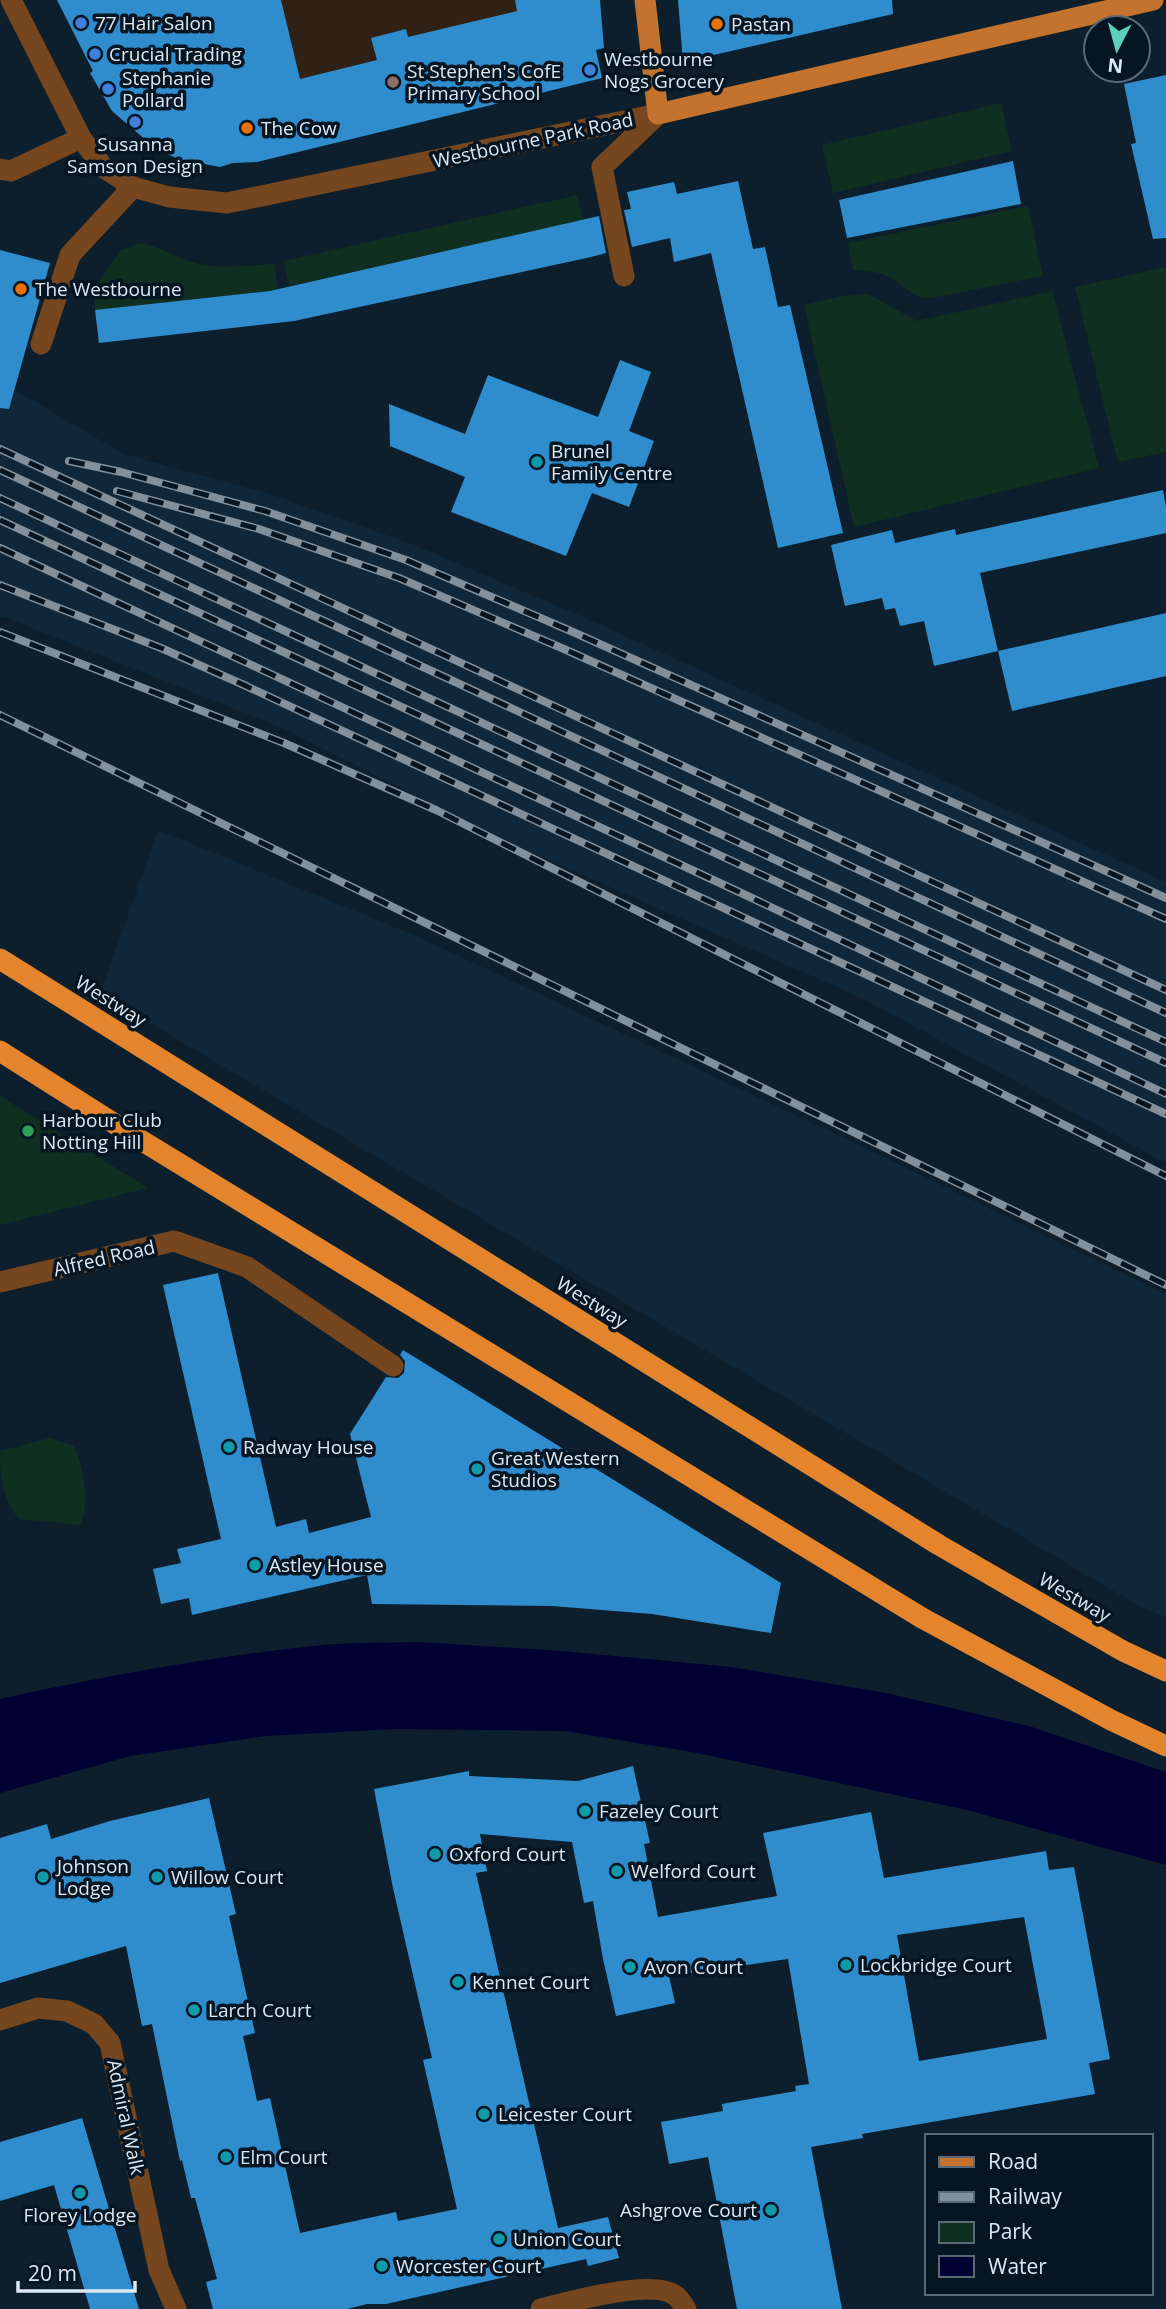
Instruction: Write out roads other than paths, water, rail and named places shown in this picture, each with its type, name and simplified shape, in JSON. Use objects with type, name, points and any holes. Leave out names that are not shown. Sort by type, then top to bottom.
[{"type":"highway","name":"Westway","points":[[0,959],[939,1545],[1123,1651],[1166,1671]]},
{"type":"highway","points":[[0,1051],[138,1139],[922,1618],[1111,1720],[1166,1746]]},
{"type":"main road","points":[[645,0],[658,114]]},
{"type":"main road","name":"Westbourne Park Road","points":[[658,114],[1153,0]]},
{"type":"street","name":"Westbourne Park Road","points":[[11,0],[81,138],[103,167],[132,187],[169,197],[227,203],[658,114]]},
{"type":"street","points":[[624,276],[602,167],[658,114]]},
{"type":"street","points":[[0,169],[10,171],[81,138]]},
{"type":"street","points":[[41,344],[70,255],[132,187]]},
{"type":"street","name":"Alfred Road","points":[[0,1282],[174,1241],[247,1267],[393,1366]]},
{"type":"street","name":"Admiral Walk","points":[[0,2020],[38,2008],[67,2011],[94,2024],[110,2043],[159,2270],[176,2309]]},
{"type":"street","points":[[541,2309],[599,2294],[643,2290],[675,2295],[686,2309]]},
{"type":"water","points":[[419,1642],[562,1651],[732,1667],[886,1693],[1029,1726],[1166,1772],[1166,1865],[967,1810],[692,1752],[565,1731],[396,1729],[266,1736],[130,1756],[0,1793],[0,1699],[120,1675],[242,1655],[335,1644]]},
{"type":"railway","points":[[0,449],[1166,990]]},
{"type":"railway","points":[[69,461],[121,472],[265,511],[406,560],[1166,898]]},
{"type":"railway","points":[[0,470],[1166,1013]]},
{"type":"railway","points":[[117,491],[259,529],[399,578],[564,649],[1166,919]]},
{"type":"railway","points":[[0,498],[1166,1042]]},
{"type":"railway","points":[[0,520],[1166,1063]]},
{"type":"railway","points":[[0,548],[1166,1094]]},
{"type":"railway","points":[[0,585],[161,648],[244,685],[1166,1114]]},
{"type":"railway","points":[[0,632],[284,743],[436,810],[1166,1176]]},
{"type":"railway","points":[[0,715],[1166,1285]]},
{"type":"place","name":"77 Hair Salon","points":[[81,23]]},
{"type":"place","name":"Pastan","points":[[717,24]]},
{"type":"place","name":"Crucial Trading","points":[[95,54]]},
{"type":"place","name":"Westbourne Nogs Grocery","points":[[590,70]]},
{"type":"place","name":"St Stephen's CofE Primary School","points":[[393,82]]},
{"type":"place","name":"Stephanie Pollard","points":[[108,89]]},
{"type":"place","name":"Susanna Samson Design","points":[[135,122]]},
{"type":"place","name":"The Cow","points":[[247,128]]},
{"type":"place","name":"The Westbourne","points":[[21,289]]},
{"type":"place","name":"Brunel Family Centre","points":[[537,462]]},
{"type":"place","name":"Harbour Club Notting Hill","points":[[28,1131]]},
{"type":"place","name":"Radway House","points":[[229,1447]]},
{"type":"place","name":"Great Western Studios","points":[[477,1469]]},
{"type":"place","name":"Astley House","points":[[255,1565]]},
{"type":"place","name":"Fazeley Court","points":[[585,1811]]},
{"type":"place","name":"Oxford Court","points":[[435,1854]]},
{"type":"place","name":"Welford Court","points":[[617,1871]]},
{"type":"place","name":"Johnson Lodge","points":[[43,1877]]},
{"type":"place","name":"Willow Court","points":[[157,1877]]},
{"type":"place","name":"Lockbridge Court","points":[[846,1965]]},
{"type":"place","name":"Avon Court","points":[[630,1967]]},
{"type":"place","name":"Kennet Court","points":[[458,1982]]},
{"type":"place","name":"Larch Court","points":[[194,2010]]},
{"type":"place","name":"Leicester Court","points":[[484,2114]]},
{"type":"place","name":"Elm Court","points":[[226,2157]]},
{"type":"place","name":"Florey Lodge","points":[[80,2193]]},
{"type":"place","name":"Ashgrove Court","points":[[771,2210]]},
{"type":"place","name":"Union Court","points":[[499,2239]]},
{"type":"place","name":"Worcester Court","points":[[382,2266]]}]
